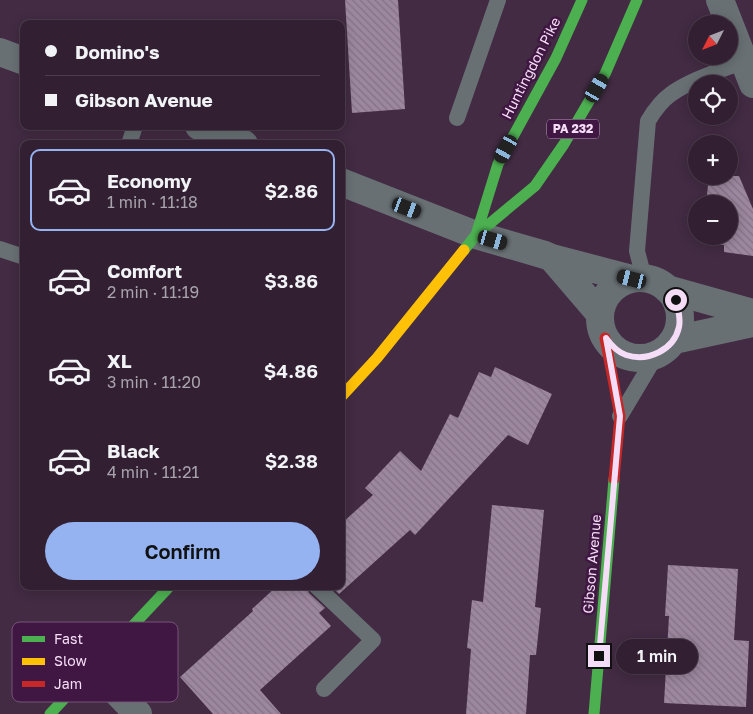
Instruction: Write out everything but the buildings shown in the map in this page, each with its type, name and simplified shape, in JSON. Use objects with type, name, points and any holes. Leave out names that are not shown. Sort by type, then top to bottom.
[{"type":"main road","name":"Huntingdon Pike","points":[[476,235],[498,164],[556,58],[582,0]]},
{"type":"main road","name":"Huntingdon Pike","points":[[345,393],[377,358],[476,235],[535,186],[560,151],[605,74],[637,0]]},
{"type":"main road","name":"Gibson Avenue","points":[[594,714],[620,416],[603,326]]},
{"type":"main road","points":[[137,622],[166,590]]},
{"type":"main road","points":[[50,714],[61,702]]},
{"type":"street","points":[[720,0],[750,77]]},
{"type":"street","points":[[209,130],[234,140]]},
{"type":"street","points":[[345,184],[476,235],[552,258],[648,282],[753,313]]},
{"type":"street","points":[[552,258],[603,326],[614,348],[625,355],[639,358],[652,356],[666,347],[753,323]]},
{"type":"street","points":[[603,326],[603,302],[610,291],[620,283],[648,282],[676,300],[680,313],[679,327],[666,347]]},
{"type":"street","points":[[127,702],[138,714]]},
{"type":"lane","points":[[457,118],[498,0]]},
{"type":"lane","points":[[648,282],[636,251],[648,121],[657,107],[670,94],[689,84],[750,77]]},
{"type":"lane","points":[[0,249],[20,256]]},
{"type":"lane","points":[[620,416],[666,347]]},
{"type":"lane","points":[[320,590],[373,640],[324,689]]},
{"type":"traffic: fast","points":[[476,235],[498,164],[556,58],[582,0]]},
{"type":"traffic: fast","points":[[464,250],[476,235],[535,186],[564,144],[605,74],[637,0]]},
{"type":"traffic: fast","points":[[594,714],[614,479]]},
{"type":"traffic: fast","points":[[136,622],[166,590]]},
{"type":"traffic: fast","points":[[50,714],[61,702]]},
{"type":"traffic: slow","points":[[345,393],[377,358],[464,250]]},
{"type":"traffic: jam","points":[[605,338],[620,416],[614,479]]},
{"type":"route","points":[[599,656],[620,416],[606,338],[614,348],[625,355],[639,358],[652,356],[660,352],[674,340],[679,327],[680,313],[676,300]]}]
